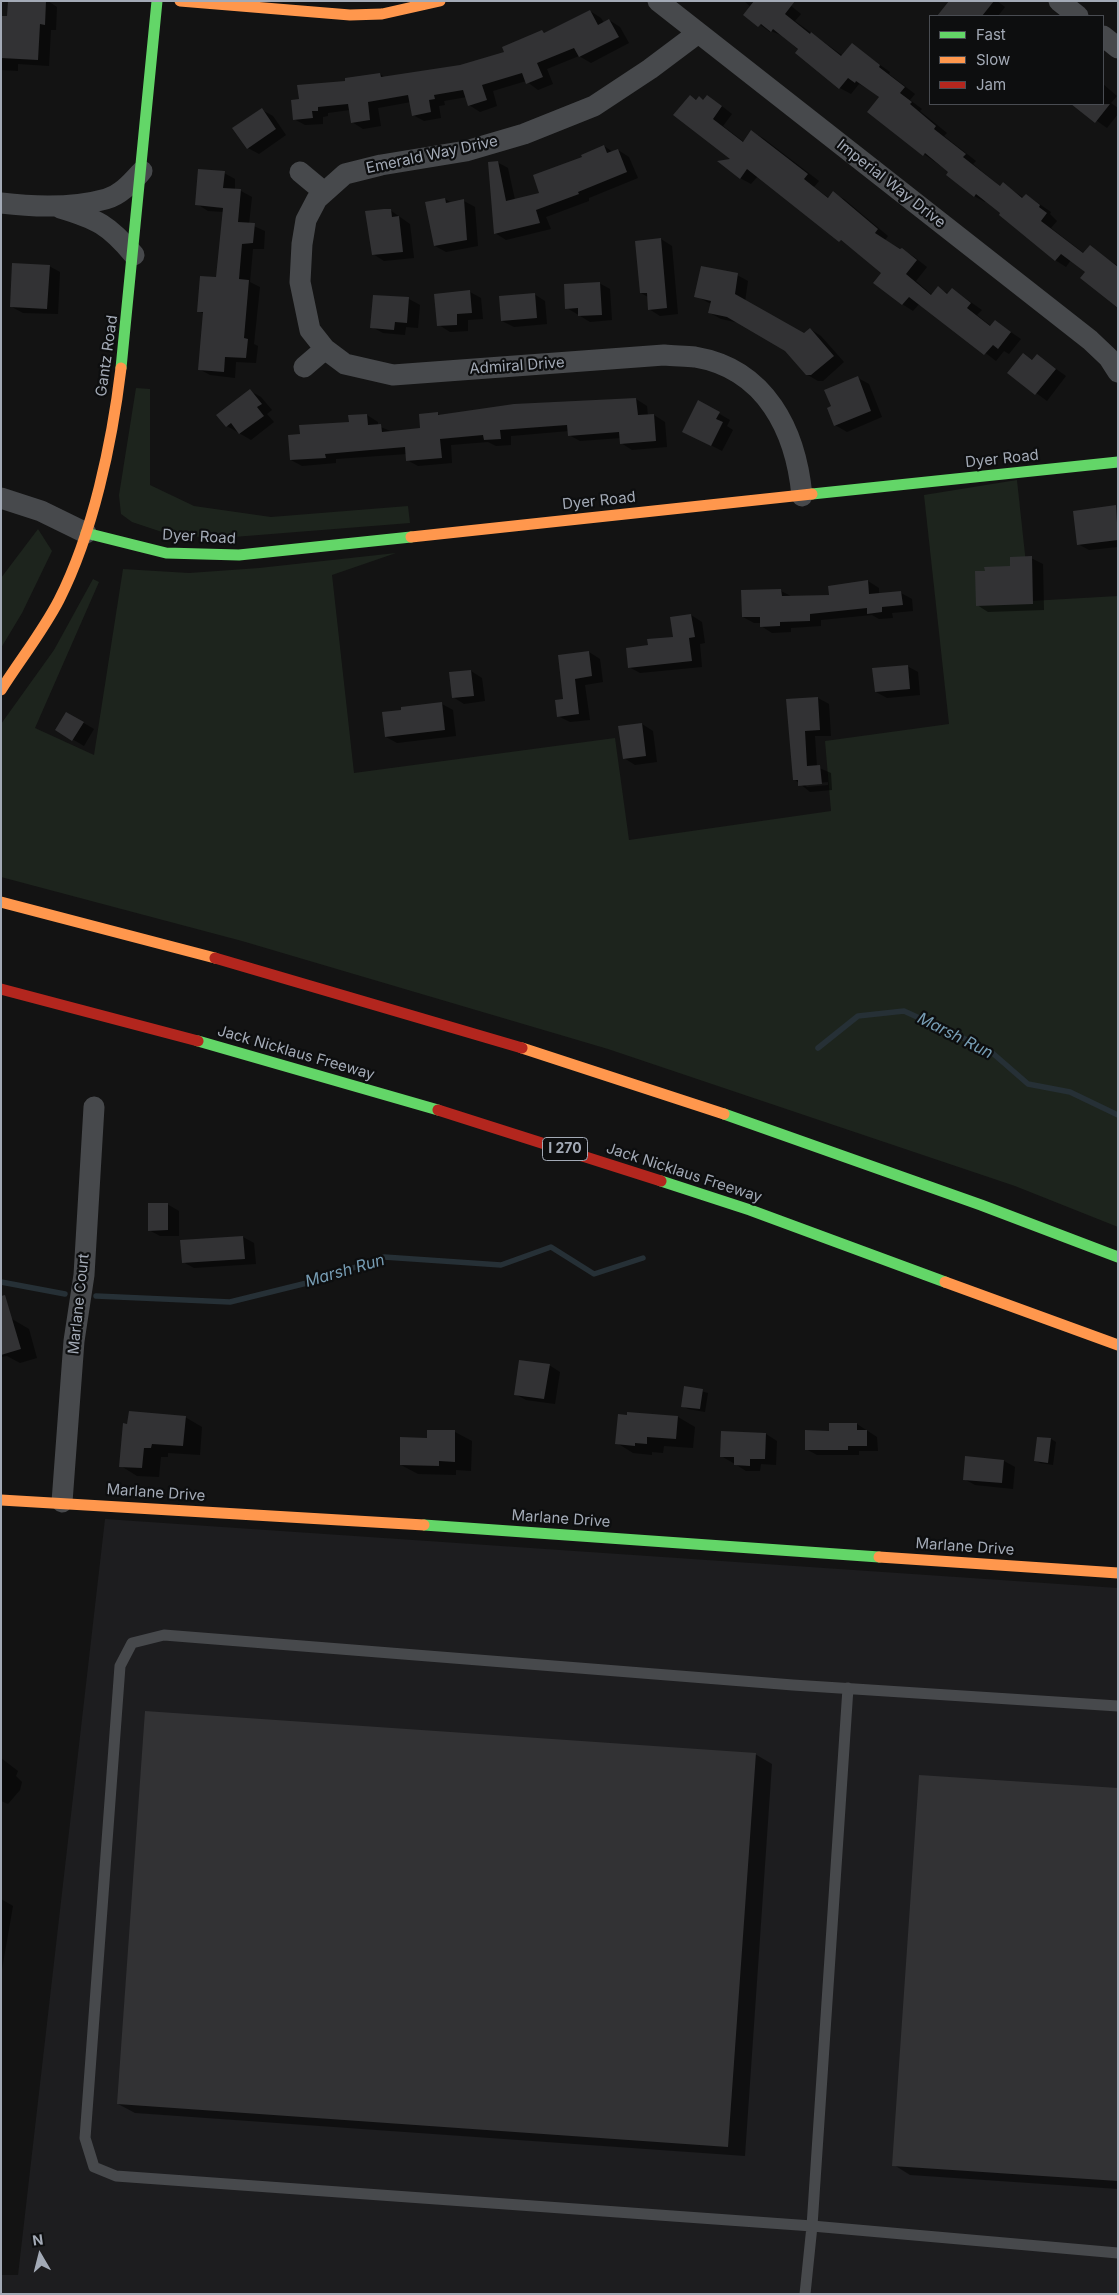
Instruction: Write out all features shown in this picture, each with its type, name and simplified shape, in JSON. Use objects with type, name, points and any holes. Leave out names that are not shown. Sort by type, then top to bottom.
[{"type":"main road","name":"Gantz Road","points":[[1,690],[58,602],[72,573],[98,491],[117,401],[134,255],[157,1]]},
{"type":"main road","points":[[180,1],[350,15],[382,14],[440,1]]},
{"type":"main road","name":"Dyer Road","points":[[86,533],[166,553],[239,555],[1118,462]]},
{"type":"main road","points":[[1,902],[301,982],[540,1053],[990,1207],[1118,1257]]},
{"type":"main road","name":"Jack Nicklaus Freeway","points":[[1,989],[273,1061],[513,1132],[750,1210],[1118,1345]]},
{"type":"main road","name":"Marlane Drive","points":[[1,1500],[62,1502],[1118,1572]]},
{"type":"street","name":"Imperial Way Drive","points":[[658,1],[1090,340],[1108,358],[1118,372]]},
{"type":"street","points":[[1059,1],[1077,15]]},
{"type":"street","name":"Emerald Way Drive","points":[[324,192],[345,174],[381,165],[466,151],[524,134],[594,106],[650,69],[698,33]]},
{"type":"street","points":[[1104,37],[1118,48]]},
{"type":"street","points":[[1,203],[75,204],[107,199],[130,185],[142,171]]},
{"type":"street","points":[[300,172],[324,192]]},
{"type":"street","name":"Admiral Drive","points":[[324,192],[317,199],[306,220],[302,244],[300,282],[310,330],[325,349],[346,364],[394,375],[664,355],[696,358],[727,368],[753,385],[776,409],[790,437],[800,468],[802,496]]},
{"type":"street","points":[[48,205],[100,222],[118,236],[134,255]]},
{"type":"street","points":[[304,368],[325,349]]},
{"type":"street","points":[[1,498],[41,511],[86,533]]},
{"type":"street","name":"Marlane Court","points":[[62,1502],[74,1341],[84,1275],[94,1107]]},
{"type":"lane","points":[[1118,1706],[848,1688],[164,1634],[132,1644],[120,1666],[85,2138],[94,2167],[116,2176],[812,2226],[1118,2253]]},
{"type":"lane","points":[[805,2294],[812,2226],[848,1688]]},
{"type":"shaded area","points":[[136,388],[150,389],[150,485],[194,506],[271,517],[408,506],[410,523],[221,538],[171,535],[132,522],[121,514],[119,495]]},
{"type":"shaded area","points":[[1017,480],[1030,601],[1118,596],[1118,1227],[1015,1186],[608,1049],[242,941],[1,877],[1,724],[54,650],[93,579],[99,582],[35,728],[94,755],[123,569],[189,573],[259,568],[396,553],[332,575],[354,773],[615,738],[629,840],[831,811],[825,741],[949,724],[924,495]]},
{"type":"shaded area","points":[[38,529],[52,551],[22,613],[1,648],[1,578]]},
{"type":"shaded area","points":[[105,1519],[1118,1588],[1118,2294],[1,2294],[1,2275],[18,2275]]},
{"type":"building","points":[[8,1],[46,1],[45,25],[40,24],[38,60],[1,58],[1,16],[7,16]]},
{"type":"building","points":[[754,1],[795,1],[785,14],[810,34],[811,32],[841,56],[852,43],[880,65],[879,67],[905,87],[900,93],[936,126],[934,129],[966,154],[963,157],[1000,186],[1003,182],[1022,198],[1026,194],[1040,205],[1039,207],[1047,213],[1041,221],[1083,253],[1090,245],[1118,267],[1118,308],[1080,278],[1085,272],[1061,254],[1055,261],[976,194],[974,197],[946,175],[948,172],[925,153],[923,156],[867,112],[879,97],[856,81],[855,83],[848,78],[839,89],[795,53],[798,49],[773,29],[771,32],[761,24],[758,27],[743,15]]},
{"type":"building","points":[[949,1],[994,1],[983,15],[938,15]]},
{"type":"building","points":[[590,10],[598,25],[609,19],[619,37],[579,57],[574,48],[537,63],[543,77],[526,84],[522,73],[482,85],[487,100],[468,106],[463,90],[434,95],[435,99],[429,100],[431,112],[412,116],[408,95],[368,102],[370,120],[351,123],[348,104],[318,107],[318,111],[312,111],[313,118],[293,120],[291,100],[299,99],[297,85],[345,81],[345,78],[380,73],[381,77],[460,65],[504,52],[502,47],[542,30],[544,33]]},
{"type":"building","points":[[690,95],[696,100],[699,96],[703,100],[707,95],[722,106],[713,119],[743,142],[751,130],[808,174],[804,179],[828,198],[833,191],[878,229],[875,233],[900,249],[902,248],[917,260],[906,274],[931,295],[938,286],[947,294],[952,288],[971,303],[967,308],[990,326],[995,320],[1011,332],[998,349],[993,345],[984,355],[909,297],[902,305],[873,283],[881,273],[841,240],[839,242],[747,169],[740,179],[717,161],[730,159],[673,115]]},
{"type":"building","points":[[1110,104],[1095,123],[1072,105]]},
{"type":"building","points":[[262,108],[276,129],[247,149],[232,128]]},
{"type":"building","points":[[604,145],[607,153],[618,149],[627,172],[578,192],[579,194],[536,210],[540,223],[494,234],[488,162],[498,161],[506,201],[539,193],[533,175],[582,157],[581,155]]},
{"type":"building","points":[[198,169],[225,171],[223,188],[241,189],[238,222],[255,223],[253,243],[242,244],[239,279],[249,280],[244,338],[248,339],[246,358],[225,357],[224,372],[198,370],[203,312],[197,312],[200,276],[216,277],[223,208],[195,205]]},
{"type":"building","points":[[445,198],[446,203],[464,199],[467,240],[434,246],[425,202]]},
{"type":"building","points":[[391,209],[392,217],[399,216],[403,252],[372,255],[365,211]]},
{"type":"building","points":[[661,238],[667,308],[648,310],[647,293],[640,293],[635,241]]},
{"type":"building","points":[[12,263],[50,265],[47,309],[10,307]]},
{"type":"building","points":[[701,266],[738,273],[735,294],[804,333],[810,328],[834,356],[811,375],[806,375],[785,351],[727,317],[708,313],[711,301],[694,297]]},
{"type":"building","points":[[600,282],[602,315],[578,316],[578,308],[565,309],[564,284]]},
{"type":"building","points":[[470,290],[472,313],[457,314],[457,325],[437,326],[434,294]]},
{"type":"building","points":[[535,293],[537,318],[501,321],[499,296]]},
{"type":"building","points":[[373,295],[409,297],[407,323],[395,322],[394,330],[370,328]]},
{"type":"building","points":[[1023,353],[1032,360],[1037,354],[1056,369],[1035,395],[1007,373]]},
{"type":"building","points":[[858,376],[871,411],[834,426],[827,408],[831,406],[824,390]]},
{"type":"building","points":[[250,389],[262,404],[257,407],[264,416],[239,434],[231,423],[226,427],[216,415]]},
{"type":"building","points":[[636,398],[638,415],[654,414],[656,441],[620,444],[619,432],[568,436],[567,425],[500,430],[501,439],[484,440],[483,435],[440,439],[442,458],[406,461],[405,447],[325,454],[326,458],[290,460],[288,435],[300,434],[299,425],[349,422],[348,415],[367,414],[368,425],[381,424],[382,432],[420,428],[419,414],[438,412],[438,415],[514,404]]},
{"type":"building","points":[[698,400],[720,412],[716,419],[723,422],[711,446],[682,432]]},
{"type":"building","points":[[1116,505],[1118,540],[1077,545],[1073,511]]},
{"type":"building","points":[[1032,556],[1033,604],[976,606],[975,571],[985,571],[984,567],[1010,566],[1010,557]]},
{"type":"building","points":[[868,580],[869,594],[901,591],[903,605],[882,607],[882,612],[867,614],[867,608],[810,614],[810,621],[780,622],[780,626],[760,627],[760,617],[742,617],[741,590],[781,589],[782,596],[829,595],[828,586]]},
{"type":"building","points":[[691,614],[695,637],[689,638],[692,661],[628,668],[626,648],[648,645],[647,639],[673,637],[670,617]]},
{"type":"building","points":[[589,651],[592,676],[575,679],[579,714],[557,717],[555,700],[563,699],[558,655]]},
{"type":"building","points":[[908,665],[910,689],[875,692],[872,668]]},
{"type":"building","points":[[471,670],[474,696],[452,698],[449,672]]},
{"type":"building","points":[[818,697],[820,730],[805,731],[807,766],[820,765],[822,784],[798,786],[798,780],[793,780],[786,699]]},
{"type":"building","points":[[442,702],[445,730],[385,737],[382,712],[401,710],[401,707]]},
{"type":"building","points":[[66,712],[84,722],[72,741],[55,730]]},
{"type":"building","points":[[642,723],[646,756],[623,759],[618,726]]},
{"type":"building","points":[[148,1203],[168,1203],[168,1230],[148,1231]]},
{"type":"building","points":[[243,1236],[245,1259],[182,1263],[180,1240]]},
{"type":"building","points":[[5,1295],[21,1349],[1,1355],[1,1296]]},
{"type":"building","points":[[519,1360],[550,1364],[544,1399],[514,1395]]},
{"type":"building","points":[[684,1386],[703,1389],[700,1409],[681,1407]]},
{"type":"building","points":[[129,1411],[186,1416],[183,1446],[152,1444],[151,1448],[144,1448],[142,1468],[119,1467],[123,1423],[127,1424]]},
{"type":"building","points":[[627,1412],[678,1416],[676,1439],[647,1437],[647,1444],[635,1443],[635,1446],[615,1444],[618,1414],[627,1415]]},
{"type":"building","points":[[829,1423],[857,1423],[857,1430],[867,1430],[867,1446],[848,1446],[848,1450],[805,1450],[805,1430],[829,1431]]},
{"type":"building","points":[[427,1430],[455,1430],[455,1462],[439,1461],[439,1466],[400,1465],[400,1437],[427,1438]]},
{"type":"building","points":[[721,1431],[766,1433],[765,1459],[750,1459],[750,1466],[734,1465],[734,1457],[720,1457]]},
{"type":"building","points":[[1037,1437],[1051,1438],[1048,1463],[1034,1461]]},
{"type":"building","points":[[965,1456],[1004,1460],[1002,1483],[963,1480]]},
{"type":"building","points":[[145,1711],[756,1753],[728,2147],[117,2104]]},
{"type":"building","points":[[919,1775],[1118,1788],[1118,2181],[892,2166]]},
{"type":"waterway","name":"Marsh Run","points":[[818,1048],[858,1016],[904,1011],[989,1050],[1028,1084],[1070,1092],[1118,1115]]},
{"type":"waterway","name":"Marsh Run","points":[[96,1296],[230,1302],[319,1280],[384,1257],[501,1265],[551,1247],[594,1274],[643,1258]]},
{"type":"waterway","name":"Marsh Run","points":[[1,1282],[65,1294]]},
{"type":"traffic: fast","points":[[121,368],[157,1]]},
{"type":"traffic: fast","points":[[812,494],[1118,462]]},
{"type":"traffic: fast","points":[[86,533],[166,553],[239,555],[411,537]]},
{"type":"traffic: fast","points":[[198,1041],[438,1110]]},
{"type":"traffic: fast","points":[[724,1114],[981,1205],[1118,1257]]},
{"type":"traffic: fast","points":[[661,1181],[750,1210],[945,1282]]},
{"type":"traffic: fast","points":[[424,1525],[879,1557]]},
{"type":"traffic: slow","points":[[180,1],[350,15],[382,14],[440,1]]},
{"type":"traffic: slow","points":[[1,690],[53,612],[82,546],[106,457],[121,368]]},
{"type":"traffic: slow","points":[[411,537],[812,494]]},
{"type":"traffic: slow","points":[[1,902],[215,958]]},
{"type":"traffic: slow","points":[[522,1048],[724,1114]]},
{"type":"traffic: slow","points":[[945,1282],[1118,1345]]},
{"type":"traffic: slow","points":[[1,1500],[424,1525]]},
{"type":"traffic: slow","points":[[879,1557],[1118,1573]]},
{"type":"traffic: jam","points":[[215,958],[522,1048]]},
{"type":"traffic: jam","points":[[1,989],[198,1041]]},
{"type":"traffic: jam","points":[[438,1110],[661,1181]]}]
